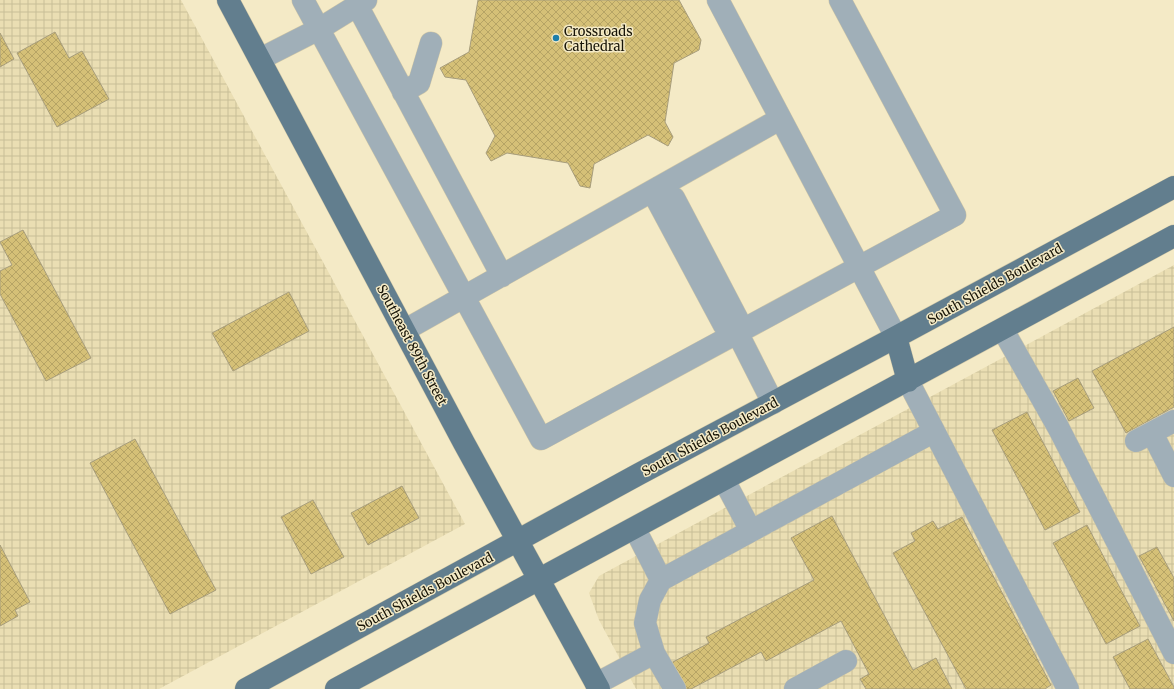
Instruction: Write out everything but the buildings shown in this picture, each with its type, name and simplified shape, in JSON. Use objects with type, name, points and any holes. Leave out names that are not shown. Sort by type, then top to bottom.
[{"type":"main road","name":"Southeast 89th Street","points":[[228,0],[518,542],[597,686]]},
{"type":"main road","name":"South Shields Boulevard","points":[[246,689],[518,542],[639,474],[896,338],[1174,186]]},
{"type":"main road","points":[[336,689],[540,581],[1174,236]]},
{"type":"main road","points":[[896,338],[908,381]]},
{"type":"lane","points":[[303,0],[541,439],[738,334],[859,266],[907,242],[955,215],[840,0]]},
{"type":"lane","points":[[718,0],[896,338]]},
{"type":"lane","points":[[260,60],[319,29],[362,3],[403,92],[502,276]]},
{"type":"lane","points":[[403,92],[419,83],[431,43]]},
{"type":"lane","points":[[405,330],[780,118]]},
{"type":"lane","points":[[659,187],[674,198],[738,320],[738,334],[773,403]]},
{"type":"lane","points":[[1003,330],[1058,427],[1174,653]]},
{"type":"lane","points":[[908,381],[933,432],[1068,689]]},
{"type":"lane","points":[[1174,421],[1144,437],[1174,476]]},
{"type":"lane","points":[[675,689],[654,653],[645,623],[650,600],[661,580],[933,432]]},
{"type":"lane","points":[[724,480],[751,531]]},
{"type":"lane","points":[[635,529],[661,580]]},
{"type":"lane","points":[[597,686],[654,653]]},
{"type":"lane","points":[[807,686],[846,661]]},
{"type":"shaded area","points":[[0,0],[181,0],[465,524],[159,689],[0,689]]},
{"type":"shaded area","points":[[1174,265],[1174,689],[636,689],[599,620],[589,593],[599,576]]},
{"type":"place","name":"Crossroads Cathedral","points":[[556,38]]}]
